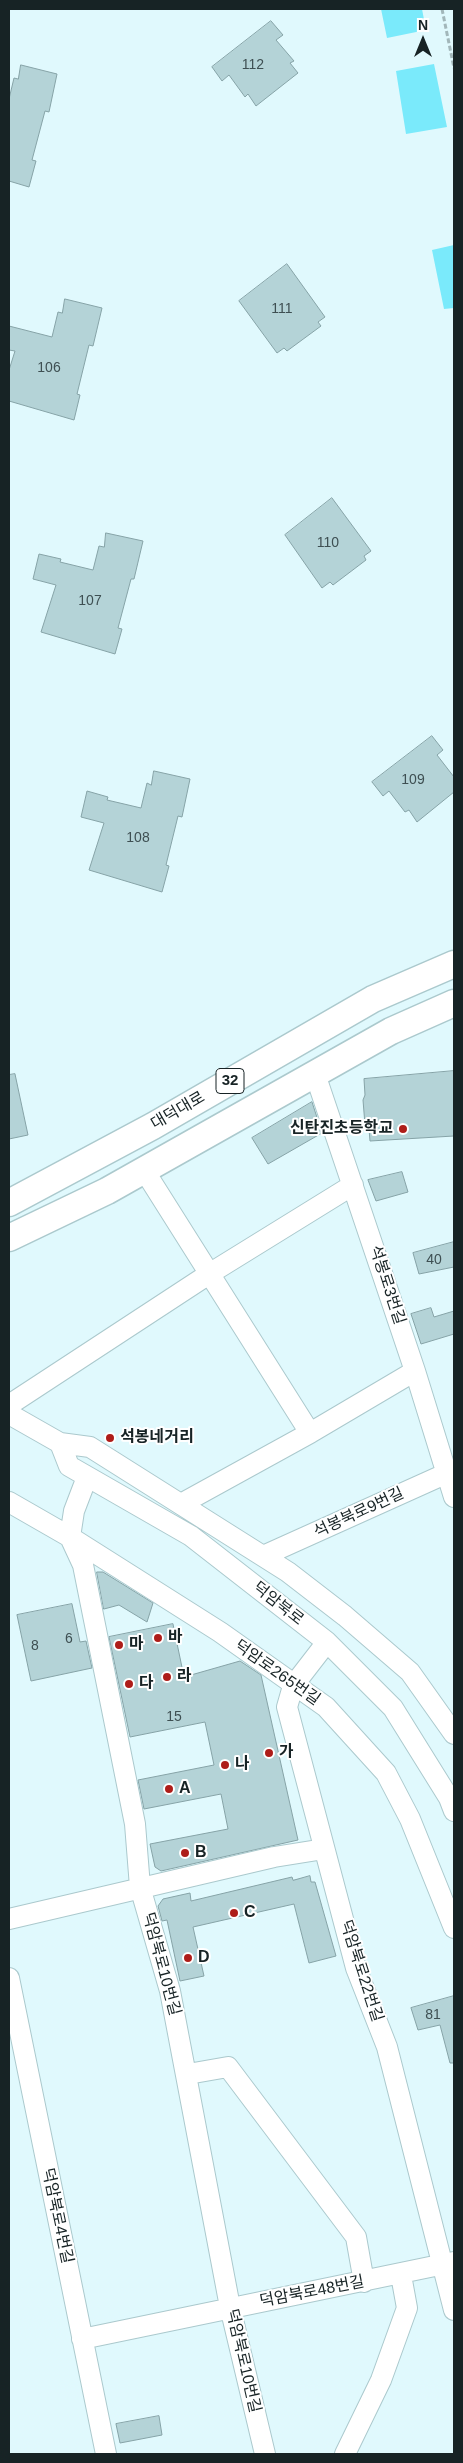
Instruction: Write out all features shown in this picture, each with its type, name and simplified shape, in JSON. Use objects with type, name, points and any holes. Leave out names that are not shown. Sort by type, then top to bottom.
[{"type":"main road","name":"대덕대로","points":[[9,1203],[153,1126],[373,999],[454,964]]},
{"type":"main road","name":"32","points":[[9,1238],[107,1191],[392,1031],[454,1003]]},
{"type":"street","name":"석봉로3번길","points":[[315,1074],[415,1371],[451,1471],[454,1497]]},
{"type":"street","points":[[144,1170],[310,1433]]},
{"type":"street","points":[[9,1405],[209,1274],[353,1185]]},
{"type":"street","points":[[182,1504],[310,1433],[415,1371]]},
{"type":"street","name":"덕암북로","points":[[9,1414],[60,1444],[90,1447],[263,1556],[345,1616],[410,1672],[454,1734]]},
{"type":"street","name":"덕암북로","points":[[60,1444],[69,1466],[191,1536],[327,1642],[393,1708],[449,1798],[454,1811]]},
{"type":"street","name":"석봉북로9번길","points":[[263,1556],[451,1471]]},
{"type":"street","points":[[70,1537],[74,1511],[87,1477]]},
{"type":"street","name":"덕암로265번길","points":[[9,1502],[70,1537],[220,1632],[293,1686],[326,1707],[386,1773],[410,1819],[454,1928]]},
{"type":"street","name":"덕암북로10번길","points":[[70,1537],[83,1565],[135,1824],[140,1887],[170,1991],[188,2074],[230,2307],[265,2454]]},
{"type":"street","name":"덕암북로22번길","points":[[327,1642],[293,1686],[287,1707],[356,1968],[387,2047],[448,2263],[454,2310]]},
{"type":"street","points":[[9,1919],[274,1857],[324,1849]]},
{"type":"street","name":"덕암북로4번길","points":[[9,1978],[106,2454]]},
{"type":"street","points":[[188,2074],[228,2067],[356,2237],[364,2282]]},
{"type":"street","name":"덕암북로48번길","points":[[82,2339],[230,2307],[401,2275],[448,2263]]},
{"type":"street","points":[[345,2454],[381,2380],[407,2308],[401,2275]]},
{"type":"path","points":[[442,9],[454,68]]},
{"type":"shaded area","points":[[381,9],[422,9],[426,30],[387,38]]},
{"type":"shaded area","points":[[434,64],[447,127],[406,134],[396,71]]},
{"type":"shaded area","points":[[454,245],[454,308],[444,309],[432,250]]},
{"type":"building","points":[[271,21],[283,35],[276,40],[294,61],[290,63],[298,73],[256,106],[248,94],[245,97],[229,75],[222,81],[212,67]]},
{"type":"building","points":[[21,65],[57,74],[49,112],[45,111],[32,160],[36,161],[29,187],[9,181],[9,99],[14,78],[18,79]]},
{"type":"building","points":[[287,264],[325,317],[318,322],[321,326],[287,351],[284,348],[277,353],[239,301]]},
{"type":"building","points":[[65,299],[102,308],[93,346],[89,345],[77,394],[80,395],[74,420],[9,401],[9,370],[15,351],[9,350],[9,326],[52,337],[58,312],[62,313]]},
{"type":"building","points":[[332,498],[371,551],[364,556],[366,560],[333,585],[330,582],[322,588],[285,535]]},
{"type":"building","points":[[106,533],[143,541],[134,579],[131,579],[118,628],[122,629],[115,654],[41,632],[56,585],[33,579],[39,554],[61,559],[60,562],[93,570],[99,546],[104,547]]},
{"type":"building","points":[[432,736],[443,750],[437,755],[454,777],[454,792],[417,822],[409,810],[405,812],[389,791],[383,796],[372,782]]},
{"type":"building","points":[[154,771],[190,779],[182,817],[178,816],[166,865],[169,866],[162,892],[89,870],[104,823],[81,817],[87,791],[108,797],[107,800],[141,808],[147,783],[151,785]]},
{"type":"building","points":[[454,1071],[454,1136],[370,1141],[369,1129],[365,1125],[364,1079]]},
{"type":"building","points":[[15,1074],[28,1135],[9,1139],[9,1075]]},
{"type":"building","points":[[312,1102],[322,1133],[268,1164],[252,1138]]},
{"type":"building","points":[[402,1172],[408,1192],[376,1201],[368,1180]]},
{"type":"building","points":[[454,1242],[454,1267],[419,1274],[413,1253]]},
{"type":"building","points":[[431,1308],[434,1317],[454,1311],[454,1334],[421,1344],[411,1314]]},
{"type":"building","points":[[97,1572],[103,1572],[153,1603],[147,1622],[119,1605],[104,1609]]},
{"type":"building","points":[[72,1604],[80,1642],[86,1641],[92,1668],[31,1681],[17,1615]]},
{"type":"building","points":[[173,1624],[184,1677],[240,1661],[261,1675],[298,1840],[161,1871],[155,1867],[150,1844],[228,1829],[221,1794],[144,1809],[138,1780],[214,1765],[205,1722],[130,1737],[109,1637]]},
{"type":"building","name":"C","points":[[310,1876],[311,1882],[315,1882],[336,1956],[309,1963],[294,1904],[193,1927],[204,1976],[180,1981],[167,1920],[162,1921],[158,1906],[163,1899],[190,1893],[191,1901],[292,1877],[293,1880]]},
{"type":"building","points":[[454,1996],[454,2063],[450,2063],[440,2025],[418,2030],[411,2008]]},
{"type":"building","points":[[159,2416],[162,2435],[120,2443],[116,2424]]},
{"type":"place","name":"신탄진초등학교","points":[[403,1129]]},
{"type":"place","name":"석봉네거리","points":[[110,1438]]},
{"type":"place","name":"바","points":[[158,1638]]},
{"type":"place","name":"마","points":[[119,1645]]},
{"type":"place","name":"라","points":[[167,1677]]},
{"type":"place","name":"다","points":[[129,1684]]},
{"type":"place","name":"가","points":[[269,1753]]},
{"type":"place","name":"나","points":[[225,1765]]},
{"type":"place","name":"A","points":[[169,1789]]},
{"type":"place","name":"B","points":[[185,1853]]},
{"type":"place","name":"C","points":[[234,1913]]},
{"type":"place","name":"D","points":[[188,1958]]}]
